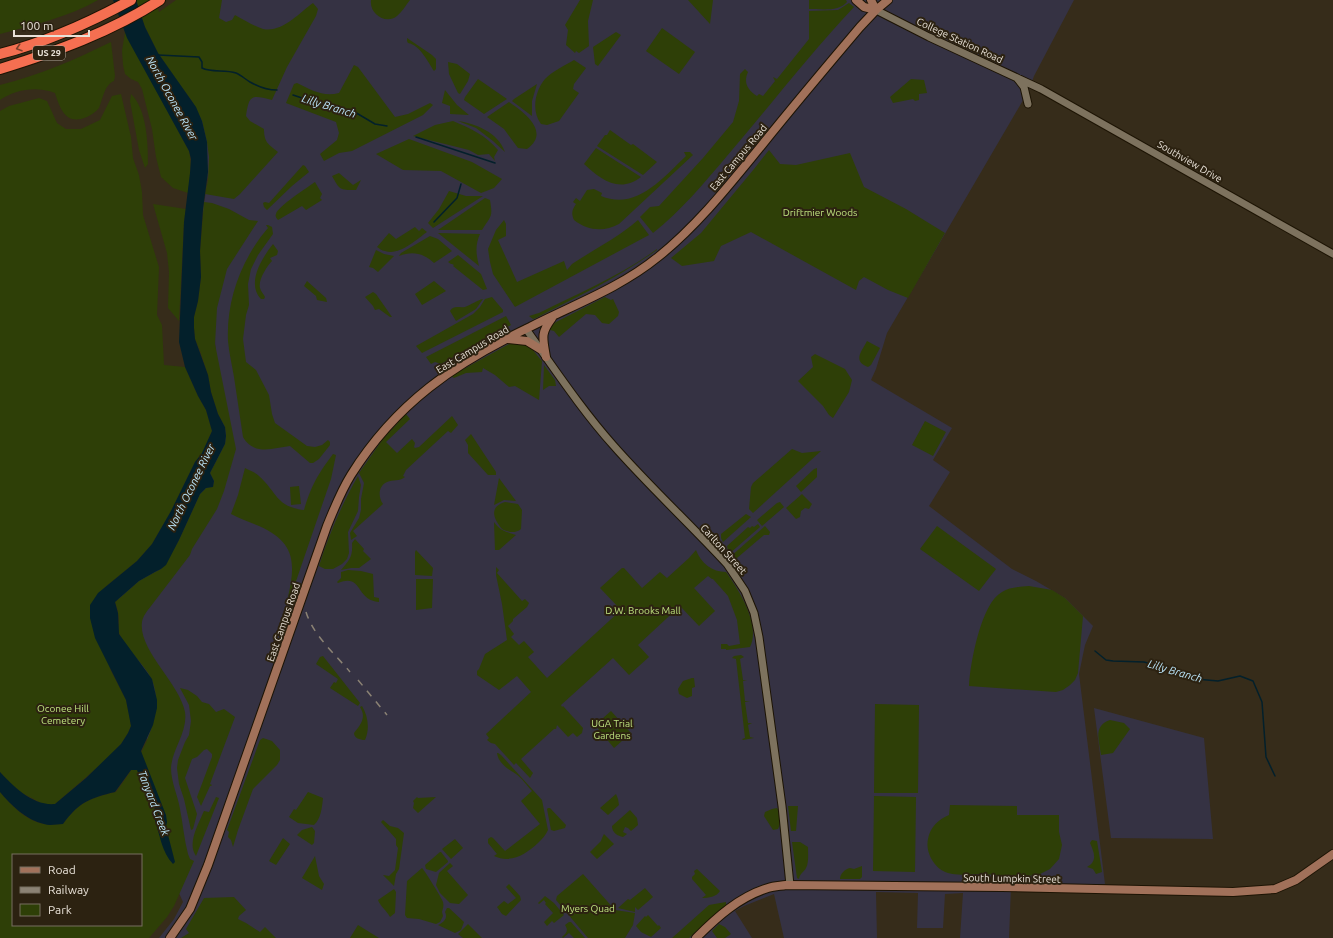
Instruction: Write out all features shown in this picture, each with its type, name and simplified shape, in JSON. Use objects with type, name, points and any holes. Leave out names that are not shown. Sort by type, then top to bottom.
[{"type":"highway","name":"US 29","points":[[0,54],[53,37],[131,0]]},
{"type":"highway","name":"US 29","points":[[0,70],[104,31],[158,1]]},
{"type":"main road","name":"College Station Road","points":[[856,0],[864,7],[876,10]]},
{"type":"main road","points":[[871,0],[876,10]]},
{"type":"main road","name":"East Campus Road","points":[[170,938],[190,909],[201,884],[327,526],[350,476],[375,440],[388,424],[418,396],[457,367],[526,328],[552,317],[627,278],[656,259],[704,214],[860,27],[888,0]]},
{"type":"main road","points":[[546,357],[543,334],[544,329],[552,317]]},
{"type":"main road","points":[[507,338],[527,340],[540,349]]},
{"type":"main road","name":"South Lumpkin Street","points":[[696,938],[719,916],[738,903],[768,888],[790,885],[1002,887],[1233,892],[1275,889],[1296,880],[1333,854]]},
{"type":"street","name":"College Station Road","points":[[876,10],[929,38],[1036,86]]},
{"type":"street","points":[[1015,77],[1024,88],[1028,104]]},
{"type":"street","name":"Southview Drive","points":[[1036,86],[1333,254]]},
{"type":"street","name":"Carlton Street","points":[[526,328],[577,399],[613,445],[727,564],[739,579],[751,601],[759,637],[769,705],[786,833],[790,885]]},
{"type":"shaded area","points":[[182,0],[1074,0],[1034,76],[1029,90],[887,333],[871,380],[952,428],[933,460],[950,472],[929,506],[1012,569],[1065,598],[1093,626],[1085,645],[1079,674],[1105,884],[1011,887],[1009,938],[960,938],[963,893],[945,894],[943,928],[917,928],[918,893],[876,892],[877,938],[784,938],[774,894],[735,911],[752,938],[159,938],[174,919],[183,902],[179,893],[118,598],[179,540],[200,494],[222,420],[203,209],[208,180]]},
{"type":"shaded area","points":[[1094,708],[1204,738],[1213,839],[1111,838]]},
{"type":"green space","points":[[0,0],[98,0],[63,16],[0,34]]},
{"type":"green space","points":[[136,0],[155,0],[159,12],[176,0],[222,0],[219,18],[226,22],[232,20],[235,15],[263,29],[277,28],[283,25],[313,3],[318,9],[316,16],[287,67],[272,100],[256,97],[250,100],[246,116],[250,121],[264,129],[267,142],[278,152],[234,199],[205,194],[208,180],[209,157],[202,121],[192,101],[158,53],[145,27]]},
{"type":"green space","points":[[371,0],[410,0],[397,16],[383,19],[375,14],[371,5]]},
{"type":"green space","points":[[580,0],[593,0],[588,21],[589,46],[579,53],[576,51],[575,53],[566,45],[568,30],[565,25]]},
{"type":"green space","points":[[688,0],[713,0],[710,24]]},
{"type":"green space","points":[[809,0],[846,0],[847,2],[835,9],[809,9]]},
{"type":"green space","points":[[849,3],[854,7],[805,62],[701,186],[683,206],[653,233],[640,217],[650,207],[659,206],[703,158],[733,122],[739,101],[740,74],[745,69],[748,72],[746,83],[749,89],[757,96],[759,94],[763,96],[775,81],[773,77],[777,79],[809,39],[809,11],[838,10]]},
{"type":"green space","points":[[662,28],[695,52],[679,74],[646,51]]},
{"type":"green space","points":[[125,32],[189,151],[191,167],[188,193],[173,188],[161,177],[156,157],[152,129],[142,89],[138,82],[125,74],[122,51]]},
{"type":"green space","points":[[616,32],[621,35],[598,66],[595,64],[593,47]]},
{"type":"green space","points":[[407,38],[436,59],[436,69],[434,71],[420,50],[408,43]]},
{"type":"green space","points":[[111,42],[115,76],[114,81],[106,89],[99,108],[89,116],[80,119],[69,118],[59,105],[55,93],[48,91],[34,89],[20,91],[0,100],[0,85],[29,77],[84,55]]},
{"type":"green space","points":[[574,60],[586,68],[574,84],[573,89],[579,93],[559,121],[547,125],[541,124],[535,107],[539,89],[548,76]]},
{"type":"green space","points":[[448,62],[457,64],[470,74],[468,81],[460,94],[458,93],[449,74]]},
{"type":"green space","points":[[354,65],[358,67],[395,117],[408,114],[430,103],[433,105],[423,115],[352,151],[339,153],[324,161],[320,154],[337,140],[339,133],[336,122],[286,103],[294,84],[297,83],[322,93],[339,93]]},
{"type":"green space","points":[[478,79],[507,99],[484,114],[464,100]]},
{"type":"green space","points":[[911,79],[924,80],[927,93],[919,94],[919,100],[915,101],[913,99],[893,103],[890,97]]},
{"type":"green space","points":[[537,84],[532,101],[532,116],[512,101]]},
{"type":"green space","points":[[445,90],[457,105],[469,115],[450,114],[450,106],[442,103]]},
{"type":"green space","name":"Oconee Hill Cemetery","points":[[121,94],[131,137],[133,158],[139,175],[142,192],[143,215],[159,267],[157,315],[162,325],[164,365],[185,367],[206,410],[212,431],[202,453],[195,462],[171,511],[152,544],[137,561],[104,588],[110,669],[126,700],[131,726],[128,733],[121,744],[107,759],[55,804],[47,805],[22,793],[0,772],[0,111],[9,106],[39,98],[47,101],[57,123],[66,129],[81,129],[100,120],[112,96]]},
{"type":"green space","points":[[131,94],[140,108],[146,127],[148,164],[145,168],[139,150],[130,101]]},
{"type":"green space","points":[[509,102],[528,117],[536,129],[534,143],[527,149],[518,148],[504,129],[487,117]]},
{"type":"green space","points":[[453,121],[478,133],[488,140],[498,150],[494,157],[495,161],[489,154],[478,155],[469,150],[413,136],[435,125]]},
{"type":"green space","points":[[458,121],[472,124],[486,130],[497,139],[505,152],[476,128]]},
{"type":"green space","points":[[610,130],[631,145],[633,144],[657,162],[643,175],[597,146]]},
{"type":"green space","points":[[409,139],[472,162],[502,179],[494,188],[481,193],[441,171],[403,170],[376,154]]},
{"type":"green space","points":[[596,148],[641,177],[633,182],[625,184],[618,184],[603,179],[584,164]]},
{"type":"green space","name":"Driftmier Woods","points":[[769,150],[780,164],[796,165],[850,153],[864,187],[906,209],[945,233],[908,298],[888,290],[864,277],[859,281],[856,290],[751,232],[721,246],[714,261],[682,266],[671,258],[701,233]]},
{"type":"green space","points":[[684,152],[690,152],[693,155],[619,224],[613,227],[596,229],[579,224],[574,220],[572,212],[576,204],[573,202],[576,198],[580,201],[587,190],[594,189],[602,193],[601,196],[614,199],[626,199],[637,196],[648,190],[668,174],[686,156]]},
{"type":"green space","points":[[303,165],[309,172],[267,210],[263,203],[269,203]]},
{"type":"green space","points":[[339,173],[353,185],[361,180],[356,190],[346,190],[339,187],[332,176]]},
{"type":"green space","points":[[315,182],[322,194],[320,198],[322,200],[306,210],[302,206],[278,220],[276,215],[278,211],[293,197]]},
{"type":"green space","points":[[449,191],[466,196],[483,196],[433,228],[428,223],[439,209]]},
{"type":"green space","points":[[485,198],[490,200],[491,213],[482,230],[438,230]]},
{"type":"green space","points":[[204,202],[229,209],[249,220],[258,221],[227,269],[217,308],[215,344],[236,449],[224,491],[217,509],[192,549],[190,555],[147,612],[142,622],[142,633],[146,644],[176,690],[182,701],[185,712],[184,727],[172,761],[171,773],[179,804],[185,843],[190,859],[194,861],[174,906],[167,917],[149,938],[0,938],[0,792],[14,807],[31,820],[44,824],[63,824],[74,811],[86,802],[99,796],[116,792],[141,754],[153,724],[156,709],[156,694],[152,680],[149,674],[126,646],[120,635],[119,618],[115,602],[139,581],[161,569],[179,540],[200,494],[206,488],[213,486],[214,481],[210,473],[225,444],[225,427],[218,414],[211,392],[208,375],[195,339],[194,317],[201,277],[200,251]]},
{"type":"green space","points":[[153,204],[186,209],[179,321],[168,308],[169,272],[167,253]]},
{"type":"green space","points":[[504,220],[506,224],[506,236],[498,240],[517,282],[564,261],[567,270],[572,264],[614,238],[638,220],[649,235],[515,307],[493,274],[488,249],[496,230]]},
{"type":"green space","points":[[266,225],[272,227],[273,234],[258,255],[251,269],[248,284],[249,305],[246,315],[243,339],[246,362],[256,370],[269,395],[275,423],[307,446],[315,447],[322,445],[328,440],[330,442],[330,445],[319,459],[313,463],[310,463],[290,446],[271,449],[258,449],[247,443],[243,437],[228,346],[228,326],[233,295],[243,266],[250,253],[268,228]]},
{"type":"green space","points":[[415,227],[419,231],[422,228],[427,232],[413,243],[402,249],[390,252],[383,251],[377,247],[389,233],[396,239]]},
{"type":"green space","points":[[438,233],[480,234],[476,250],[479,266]]},
{"type":"green space","points":[[430,236],[438,239],[452,251],[434,263],[422,255],[413,253],[399,256],[401,253]]},
{"type":"green space","points":[[273,244],[278,251],[277,255],[270,258],[272,261],[265,270],[260,281],[260,288],[265,297],[264,299],[261,299],[255,286],[255,278],[260,263]]},
{"type":"green space","points":[[657,249],[643,260],[613,278],[536,318],[533,319],[529,316],[539,313],[599,284],[629,268]]},
{"type":"green space","points":[[376,250],[384,254],[394,256],[378,272],[369,267]]},
{"type":"green space","points":[[458,255],[481,274],[487,289],[483,290],[453,266],[454,265],[448,262]]},
{"type":"green space","points":[[307,281],[326,298],[327,302],[317,300],[316,296],[304,286]]},
{"type":"green space","points":[[434,281],[446,291],[422,305],[415,294]]},
{"type":"green space","points":[[373,292],[392,317],[379,309],[375,310],[365,297]]},
{"type":"green space","points":[[492,297],[503,312],[422,353],[416,346],[473,314],[485,299]]},
{"type":"green space","points":[[605,297],[611,300],[613,299],[619,312],[618,316],[609,324],[602,323],[595,315],[586,314],[559,337],[554,331],[550,330],[549,328],[556,322]]},
{"type":"green space","points":[[483,299],[476,309],[456,321],[450,311],[455,307],[465,307]]},
{"type":"green space","points":[[506,316],[511,325],[441,364],[435,362],[431,364],[426,357]]},
{"type":"green space","points":[[867,341],[880,348],[871,365],[868,367],[863,365],[859,359]]},
{"type":"green space","points":[[514,343],[529,347],[542,361],[539,400],[515,386],[509,387],[495,375],[483,368],[482,372],[466,373],[454,378],[451,376],[509,344]]},
{"type":"green space","points":[[815,354],[845,369],[852,380],[849,392],[833,418],[798,381],[813,367],[811,357]]},
{"type":"green space","points":[[544,365],[555,380],[556,386],[549,386],[543,390]]},
{"type":"green space","points":[[406,414],[410,419],[386,442],[397,453],[412,439],[415,443],[414,447],[419,447],[452,416],[458,425],[451,433],[448,431],[406,470],[403,476],[405,477],[389,481],[382,486],[380,489],[380,498],[383,504],[353,531],[357,536],[351,540],[350,533],[359,518],[361,510],[361,499],[364,483],[359,473],[383,439]]},
{"type":"green space","points":[[925,421],[946,432],[933,456],[912,445]]},
{"type":"green space","points":[[471,434],[496,472],[496,475],[488,475],[468,453],[468,445],[465,440]]},
{"type":"green space","points":[[792,449],[802,453],[821,451],[753,513],[749,509],[751,487],[753,483]]},
{"type":"green space","points":[[333,454],[336,455],[331,479],[291,596],[288,597],[291,585],[292,563],[286,546],[271,532],[231,514],[245,468],[259,476],[282,502],[288,506],[304,510],[309,494],[316,480]]},
{"type":"green space","points":[[817,468],[817,477],[801,492],[796,486]]},
{"type":"green space","points":[[358,476],[361,485],[358,511],[348,532],[349,553],[347,559],[333,569],[325,569],[319,566],[323,554],[341,508]]},
{"type":"green space","points":[[499,478],[516,501],[504,500],[494,505]]},
{"type":"green space","points":[[299,486],[301,504],[291,505],[290,487]]},
{"type":"green space","points":[[802,494],[812,504],[809,509],[805,508],[801,511],[800,517],[796,519],[786,508]]},
{"type":"green space","points":[[505,502],[518,504],[522,510],[521,529],[519,531],[512,532],[504,530],[496,521],[494,513],[495,510],[500,504]]},
{"type":"green space","points":[[780,502],[784,507],[762,526],[757,520]]},
{"type":"green space","points":[[746,514],[751,517],[723,542],[721,534]]},
{"type":"green space","points":[[494,522],[501,529],[516,535],[499,550],[495,550]]},
{"type":"green space","points":[[758,524],[760,527],[729,554],[727,546],[748,527],[754,527]]},
{"type":"green space","points":[[765,526],[770,532],[769,535],[764,535],[737,558],[733,561],[731,560],[730,557]]},
{"type":"green space","points":[[937,526],[996,569],[979,591],[920,549]]},
{"type":"green space","points":[[355,539],[364,549],[363,551],[371,559],[359,568],[341,570],[350,558],[352,543]]},
{"type":"green space","points":[[416,550],[433,568],[432,576],[415,575]]},
{"type":"green space","name":"D.W. Brooks Mall","points":[[696,550],[704,563],[708,566],[721,572],[726,572],[737,588],[751,618],[753,638],[750,647],[726,650],[721,649],[721,644],[727,644],[729,646],[740,644],[737,620],[728,596],[713,579],[708,576],[694,588],[715,611],[699,626],[680,606],[638,645],[649,657],[629,675],[613,658],[561,705],[583,728],[582,733],[577,737],[573,733],[568,737],[557,725],[556,729],[554,729],[521,759],[533,773],[530,778],[516,763],[514,765],[495,744],[487,740],[489,738],[486,734],[531,692],[517,676],[499,690],[477,675],[477,671],[485,654],[507,640],[496,567],[499,570],[497,573],[522,601],[525,599],[529,603],[527,607],[513,619],[508,626],[514,634],[511,637],[519,645],[524,641],[534,652],[528,657],[547,678],[621,610],[600,588],[622,568],[624,568],[642,588],[660,572],[667,578]]},
{"type":"green space","points":[[348,570],[373,574],[374,597],[379,598],[379,602],[366,597],[352,581],[337,582],[341,578],[341,572]]},
{"type":"green space","points":[[416,579],[433,579],[432,608],[416,610]]},
{"type":"green space","points":[[1029,586],[1052,590],[1065,598],[1083,616],[1078,673],[1075,680],[1063,690],[1056,692],[969,686],[974,649],[988,608],[995,598],[1005,590]]},
{"type":"green space","points":[[741,655],[744,657],[740,659],[743,680],[747,680],[743,681],[745,701],[750,701],[745,702],[748,723],[752,723],[748,725],[750,737],[754,738],[743,740],[742,739],[745,738],[736,659],[732,658],[734,656]]},
{"type":"green space","points":[[323,656],[360,703],[358,706],[330,688],[338,679],[316,664],[320,657]]},
{"type":"green space","points":[[694,678],[695,687],[692,688],[692,696],[687,698],[679,694],[678,689],[683,681]]},
{"type":"green space","points":[[180,688],[188,690],[197,696],[202,702],[209,704],[216,712],[224,709],[235,717],[210,784],[212,785],[210,786],[201,806],[197,797],[212,754],[207,749],[192,759],[185,778],[197,814],[193,829],[191,830],[179,784],[177,768],[178,760],[189,735],[191,721],[189,705]]},
{"type":"green space","points":[[875,704],[919,705],[918,793],[874,793]]},
{"type":"green space","points":[[362,706],[368,723],[367,736],[365,740],[361,740],[355,736],[354,733],[363,718],[360,707]]},
{"type":"green space","name":"UGA Trial Gardens","points":[[611,711],[631,733],[614,748],[595,725]]},
{"type":"green space","points":[[1110,720],[1124,723],[1130,729],[1113,753],[1101,755],[1098,739],[1099,730],[1101,726]]},
{"type":"green space","points":[[263,738],[272,741],[280,750],[280,760],[277,765],[253,789],[233,847],[231,840],[228,837],[229,832],[227,830],[260,740]]},
{"type":"green space","points":[[497,753],[501,755],[542,800],[548,830],[538,843],[523,854],[518,857],[506,859],[494,856],[497,854],[488,843],[488,839],[491,837],[493,838],[505,851],[540,824],[521,801],[532,791],[518,776],[499,760]]},
{"type":"green space","points":[[308,792],[323,798],[320,816],[314,825],[298,823],[289,817],[294,809],[296,810]]},
{"type":"green space","points":[[616,794],[619,805],[608,815],[600,808]]},
{"type":"green space","points":[[874,796],[916,797],[915,872],[873,871]]},
{"type":"green space","points":[[216,797],[219,798],[196,856],[193,846],[194,834],[204,811],[209,812]]},
{"type":"green space","points":[[417,797],[436,797],[418,813],[413,808],[413,801]]},
{"type":"green space","points":[[950,805],[1017,806],[1017,815],[1059,815],[1059,832],[1062,845],[1059,859],[1050,869],[1038,875],[960,875],[943,871],[932,860],[927,844],[929,835],[936,824],[949,815]]},
{"type":"green space","points":[[788,806],[798,806],[796,831],[791,831]]},
{"type":"green space","points":[[548,808],[550,808],[566,825],[565,828],[554,831],[551,830]]},
{"type":"green space","points":[[777,808],[780,816],[780,824],[778,829],[773,830],[764,816],[765,812]]},
{"type":"green space","points":[[630,810],[637,818],[638,825],[631,831],[625,827],[623,832],[627,834],[623,837],[619,836],[614,832],[612,826]]},
{"type":"green space","points":[[383,820],[390,826],[398,828],[404,833],[399,869],[396,874],[394,886],[383,875],[389,876],[395,870],[398,848],[396,845],[396,839],[381,822]]},
{"type":"green space","points":[[312,827],[315,831],[314,843],[312,845],[297,835],[302,830]]},
{"type":"green space","points":[[604,834],[614,844],[597,859],[590,852],[601,841]]},
{"type":"green space","points":[[283,838],[290,844],[276,865],[269,861]]},
{"type":"green space","points":[[455,839],[463,848],[451,859],[442,849]]},
{"type":"green space","points":[[1092,840],[1097,841],[1102,872],[1096,874],[1093,869],[1087,867],[1093,862],[1094,859],[1094,853],[1090,843]]},
{"type":"green space","points":[[792,842],[800,842],[808,847],[807,866],[800,875],[799,879],[797,878]]},
{"type":"green space","points":[[440,852],[448,862],[436,872],[426,869],[425,865]]},
{"type":"green space","points":[[315,856],[319,876],[324,884],[322,890],[302,878]]},
{"type":"green space","points":[[450,863],[453,866],[447,871],[468,895],[459,904],[450,903],[440,893],[436,885],[439,873]]},
{"type":"green space","points":[[862,866],[862,877],[860,879],[840,879],[846,869],[854,869]]},
{"type":"green space","points":[[422,868],[434,885],[443,902],[443,916],[440,922],[436,924],[419,919],[407,918],[405,915],[407,881]]},
{"type":"green space","points":[[697,869],[720,891],[716,895],[702,898],[706,895],[692,879],[695,874],[694,871]]},
{"type":"green space","name":"Myers Quad","points":[[583,874],[615,910],[635,913],[633,925],[625,938],[588,938],[556,900],[557,896]]},
{"type":"green space","points":[[509,884],[520,896],[521,900],[506,916],[502,914],[497,907],[504,901],[508,904],[516,898],[506,887]]},
{"type":"green space","points":[[645,888],[653,897],[638,910],[635,907],[635,912],[618,908],[628,899],[630,900]]},
{"type":"green space","points":[[394,889],[396,892],[395,913],[390,917],[378,900]]},
{"type":"green space","points":[[545,896],[554,903],[564,915],[554,923],[552,921],[547,926],[544,922],[553,913],[545,904],[546,903],[544,900],[539,904],[538,903]]},
{"type":"green space","points":[[234,897],[246,910],[239,916],[238,919],[260,932],[265,927],[276,938],[181,938],[189,933],[186,929],[204,898]]},
{"type":"green space","points":[[726,902],[726,905],[689,938],[672,938],[709,905]]},
{"type":"green space","points":[[447,908],[449,908],[464,922],[461,930],[455,933],[438,925],[445,920],[445,912]]},
{"type":"green space","points":[[648,915],[661,928],[651,937],[641,932],[636,926],[645,916],[646,917]]},
{"type":"green space","points":[[571,922],[585,938],[574,938],[569,933],[563,938],[562,937],[567,930],[565,925]]},
{"type":"green space","points":[[468,924],[482,938],[463,938],[458,934]]},
{"type":"green space","points":[[719,924],[725,927],[731,934],[725,938],[717,938],[712,931]]},
{"type":"green space","points":[[358,925],[379,938],[350,938]]},
{"type":"water","points":[[113,0],[136,0],[145,27],[158,53],[196,107],[202,121],[207,142],[208,172],[203,209],[200,251],[201,277],[194,317],[194,328],[195,339],[208,375],[211,392],[218,414],[225,427],[225,444],[210,473],[214,481],[213,487],[206,488],[200,494],[166,565],[139,581],[115,602],[118,613],[119,634],[152,679],[157,700],[157,708],[153,725],[141,751],[166,815],[166,827],[175,862],[173,864],[166,855],[160,838],[155,821],[158,814],[147,796],[137,770],[131,770],[115,792],[99,796],[86,802],[74,811],[63,824],[46,825],[25,816],[0,792],[0,772],[11,784],[32,799],[47,804],[55,804],[86,778],[121,744],[128,733],[131,726],[126,700],[95,638],[90,618],[90,605],[98,593],[137,561],[152,544],[171,511],[195,462],[202,453],[212,431],[206,410],[185,367],[179,342],[184,222],[191,159],[189,151],[127,38]]},
{"type":"waterway","name":"Lilly Branch","points":[[158,55],[199,57],[202,62],[202,68],[236,73],[260,87],[277,90]]},
{"type":"waterway","name":"Lilly Branch","points":[[293,95],[320,104],[353,111],[375,124],[387,126]]},
{"type":"waterway","name":"Lilly Branch","points":[[416,137],[495,163]]},
{"type":"waterway","points":[[434,222],[457,198],[461,184]]},
{"type":"waterway","name":"Lilly Branch","points":[[1095,651],[1106,660],[1144,662],[1170,669],[1196,679],[1218,681],[1240,676],[1253,681],[1262,702],[1266,757],[1275,776]]},
{"type":"railway","points":[[306,612],[319,636],[350,672]]},
{"type":"railway","points":[[358,680],[387,715]]},
{"type":"water label","name":"North Oconee River","points":[[172,98]]},
{"type":"water label","name":"North Oconee River","points":[[191,487]]},
{"type":"water label","name":"Tanyard Creek","points":[[154,803]]}]
